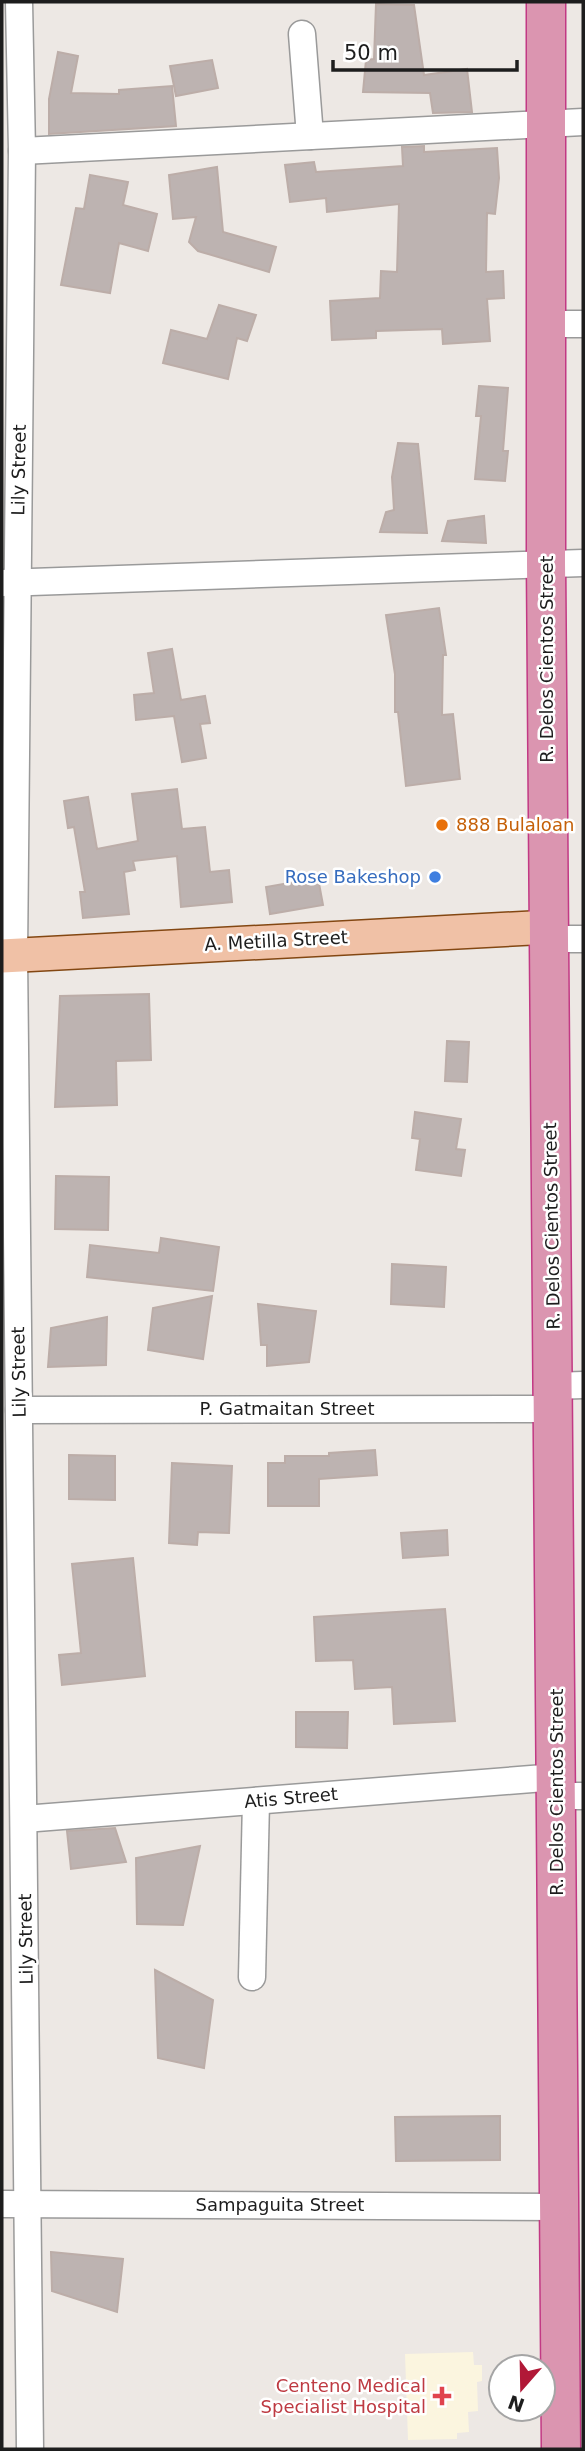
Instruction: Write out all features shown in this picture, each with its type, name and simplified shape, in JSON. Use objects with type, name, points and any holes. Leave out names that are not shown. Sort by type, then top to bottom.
[{"type":"highway","name":"R. Delos Cientos Street","points":[[546,2],[546,324],[565,563],[561,935],[566,1790],[559,2207],[561,2449]]},
{"type":"main road","name":"A. Metilla Street","points":[[8,955],[561,935]]},
{"type":"street","name":"Lily Street","points":[[19,2],[22,151],[10,583],[8,955],[19,1410],[30,2449]]},
{"type":"street","points":[[302,34],[310,136]]},
{"type":"street","points":[[22,151],[583,122]]},
{"type":"street","points":[[546,324],[583,324]]},
{"type":"street","points":[[10,583],[565,563]]},
{"type":"street","name":"P. Gatmaitan Street","points":[[19,1410],[563,1393]]},
{"type":"street","name":"Atis Street","points":[[24,1819],[256,1801],[566,1790]]},
{"type":"street","points":[[252,1977],[256,1801]]},
{"type":"street","name":"Sampaguita Street","points":[[2,2203],[559,2207]]},
{"type":"shaded area","name":"Centeno Medical Specialist Hospital","points":[[473,2352],[474,2365],[482,2365],[482,2381],[477,2382],[478,2411],[468,2412],[469,2432],[457,2433],[457,2439],[408,2440],[405,2354]]},
{"type":"building","points":[[376,4],[414,5],[424,75],[467,69],[472,112],[433,113],[430,93],[363,92],[366,60],[374,59]]},
{"type":"building","points":[[58,52],[78,56],[71,93],[119,94],[119,90],[172,86],[176,126],[49,134],[49,99]]},
{"type":"building","points":[[212,60],[218,88],[176,96],[170,66]]},
{"type":"building","points":[[424,146],[424,152],[497,148],[499,178],[495,214],[487,213],[486,272],[503,271],[504,298],[487,299],[490,341],[443,344],[442,329],[376,331],[376,338],[332,340],[330,301],[380,298],[381,271],[397,272],[399,204],[327,212],[326,198],[290,202],[285,165],[314,162],[316,172],[403,166],[402,147]]},
{"type":"building","points":[[217,167],[223,232],[276,247],[269,272],[198,251],[189,242],[196,217],[173,219],[169,175]]},
{"type":"building","points":[[90,175],[128,182],[123,205],[157,214],[148,251],[119,243],[110,293],[61,285],[76,208],[84,209]]},
{"type":"building","points":[[219,305],[256,315],[247,341],[237,338],[228,379],[163,363],[171,330],[207,339]]},
{"type":"building","points":[[479,386],[508,388],[503,451],[508,451],[505,481],[475,479],[481,416],[476,416]]},
{"type":"building","points":[[398,443],[418,444],[427,533],[380,532],[386,512],[394,510],[392,477]]},
{"type":"building","points":[[484,516],[486,543],[442,541],[448,521]]},
{"type":"building","points":[[439,608],[446,655],[443,655],[442,715],[453,714],[460,779],[406,786],[398,712],[395,712],[395,674],[386,615]]},
{"type":"building","points":[[172,649],[181,700],[205,696],[210,723],[200,724],[206,758],[182,762],[174,716],[136,720],[134,695],[154,693],[148,653]]},
{"type":"building","points":[[177,789],[182,829],[205,827],[210,872],[229,870],[232,902],[181,907],[177,856],[133,861],[135,870],[124,872],[129,914],[83,918],[80,892],[85,892],[74,827],[68,828],[64,801],[88,797],[97,849],[138,841],[132,794]]},
{"type":"building","points":[[318,878],[323,905],[270,914],[266,887]]},
{"type":"building","points":[[149,994],[151,1060],[116,1061],[117,1105],[55,1107],[60,996]]},
{"type":"building","points":[[447,1041],[469,1042],[467,1082],[445,1081]]},
{"type":"building","points":[[415,1112],[461,1119],[456,1149],[465,1150],[461,1176],[416,1170],[420,1139],[412,1138]]},
{"type":"building","points":[[56,1176],[109,1177],[108,1230],[55,1229]]},
{"type":"building","points":[[161,1238],[219,1247],[213,1291],[87,1277],[90,1245],[159,1253]]},
{"type":"building","points":[[392,1264],[446,1267],[444,1307],[391,1304]]},
{"type":"building","points":[[212,1296],[203,1359],[148,1350],[153,1308]]},
{"type":"building","points":[[258,1304],[316,1311],[309,1362],[267,1366],[267,1345],[261,1345]]},
{"type":"building","points":[[107,1317],[106,1365],[48,1367],[51,1328]]},
{"type":"building","points":[[375,1450],[377,1475],[319,1479],[319,1506],[268,1506],[268,1463],[285,1463],[285,1456],[329,1456],[329,1453]]},
{"type":"building","points":[[69,1455],[115,1456],[115,1500],[69,1499]]},
{"type":"building","points":[[172,1463],[232,1466],[229,1533],[198,1532],[197,1545],[169,1543]]},
{"type":"building","points":[[447,1530],[448,1555],[403,1558],[401,1533]]},
{"type":"building","points":[[133,1558],[145,1676],[62,1685],[59,1655],[81,1653],[72,1564]]},
{"type":"building","points":[[445,1609],[455,1721],[394,1724],[392,1687],[355,1689],[353,1660],[316,1661],[314,1617]]},
{"type":"building","points":[[296,1712],[348,1712],[347,1748],[296,1747]]},
{"type":"building","points":[[115,1828],[126,1862],[71,1869],[67,1831]]},
{"type":"building","points":[[200,1846],[183,1925],[137,1924],[136,1858]]},
{"type":"building","points":[[155,1970],[213,2000],[204,2068],[158,2058]]},
{"type":"building","points":[[500,2116],[500,2160],[396,2161],[395,2117]]},
{"type":"building","points":[[51,2252],[123,2259],[117,2312],[52,2291]]},
{"type":"place","name":"888 Bulaloan","points":[[442,825]]},
{"type":"place","name":"Rose Bakeshop","points":[[435,877]]},
{"type":"place","name":"Centeno Medical Specialist Hospital","points":[[442,2396]]}]
